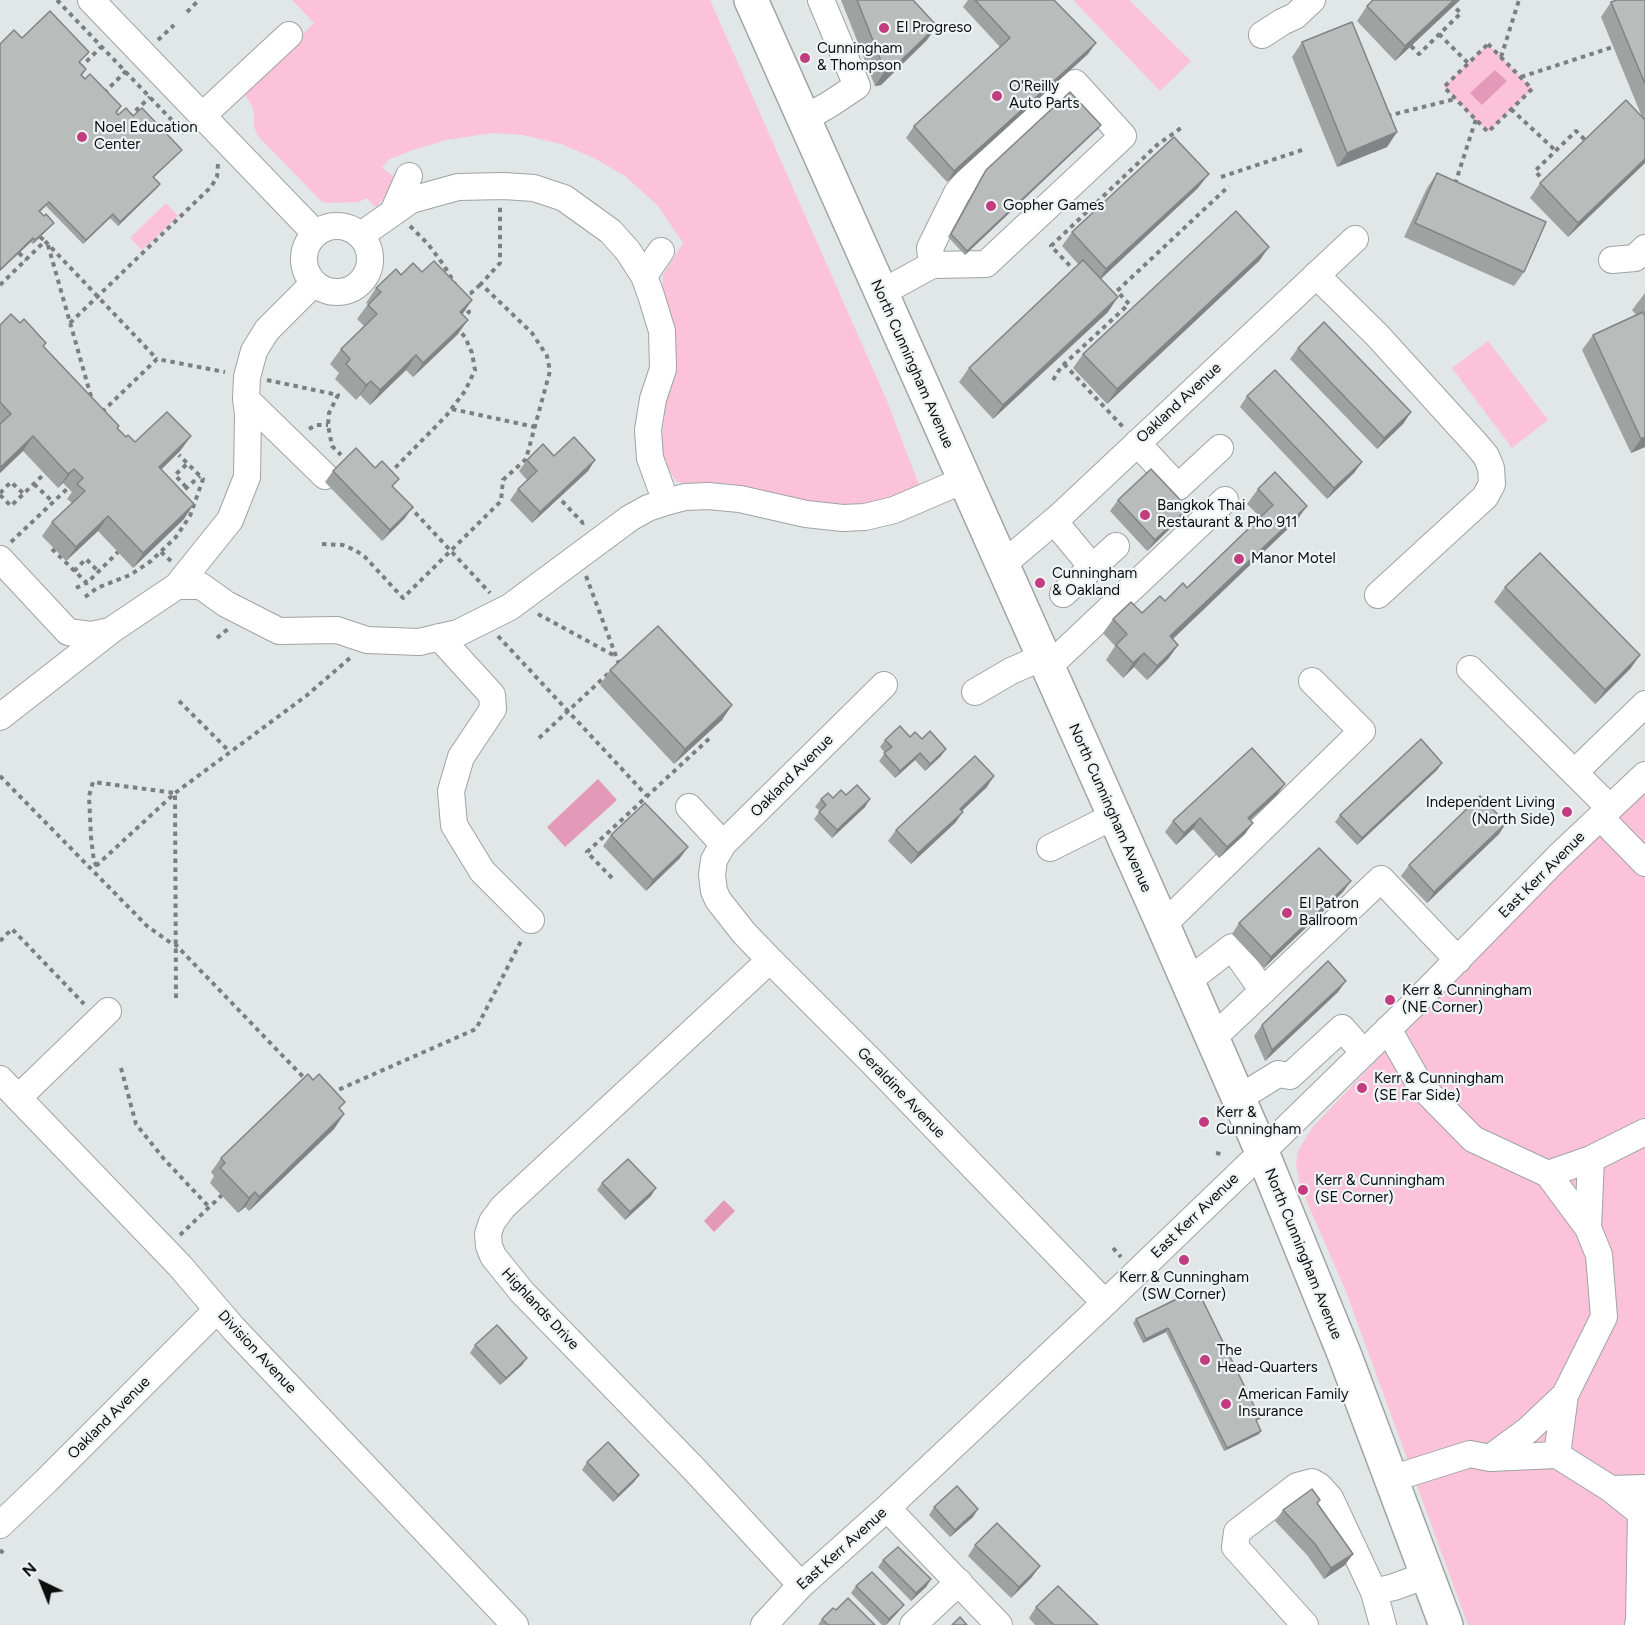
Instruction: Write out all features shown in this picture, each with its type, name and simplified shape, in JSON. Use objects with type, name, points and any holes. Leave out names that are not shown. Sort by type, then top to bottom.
[{"type":"main road","name":"North Cunningham Avenue","points":[[751,0],[1239,1098],[1345,1356],[1446,1625]]},
{"type":"street","points":[[91,0],[316,234]]},
{"type":"street","points":[[804,119],[857,86],[821,0]]},
{"type":"street","points":[[1262,35],[1295,16],[1312,0]]},
{"type":"street","points":[[202,116],[289,35]]},
{"type":"street","points":[[881,293],[932,266],[987,264],[1123,136],[1075,83],[975,172],[957,193],[930,248],[932,266]]},
{"type":"street","points":[[403,216],[409,176]]},
{"type":"street","points":[[361,235],[403,216],[411,200],[458,187],[504,186],[534,188],[564,198],[610,231],[628,251],[644,276],[662,331],[663,369],[653,399],[648,430],[650,458],[666,502]]},
{"type":"street","points":[[342,226],[361,235],[368,245],[370,267],[358,286],[347,291],[336,292],[325,290],[314,283],[305,266],[304,256],[307,246],[316,234],[321,230],[342,226]]},
{"type":"street","name":"Oakland Avenue","points":[[1002,565],[1054,521],[1131,436],[1316,275],[1354,239]]},
{"type":"street","points":[[1612,260],[1635,258],[1645,249]]},
{"type":"street","points":[[644,276],[661,251]]},
{"type":"street","points":[[1316,275],[1377,335],[1476,444],[1486,456],[1491,468],[1492,484],[1485,497],[1377,595]]},
{"type":"street","points":[[314,283],[267,330],[254,351],[247,377],[252,388],[324,475]]},
{"type":"street","points":[[4,553],[68,632],[91,635],[110,631],[177,586],[230,520],[247,477],[248,414],[252,388]]},
{"type":"street","points":[[1131,436],[1178,487],[1220,448]]},
{"type":"street","points":[[177,586],[201,586],[226,604],[279,631],[337,630],[367,640],[419,642],[458,633],[502,610],[630,518],[648,508],[666,502],[686,497],[708,496],[740,499],[806,514],[843,518],[865,517],[894,510],[964,480]]},
{"type":"street","points":[[975,692],[1011,671],[1045,662],[1225,500]]},
{"type":"street","points":[[1054,521],[1092,567]]},
{"type":"street","points":[[1063,594],[1116,546]]},
{"type":"street","points":[[0,717],[114,628]]},
{"type":"street","points":[[439,637],[492,695],[493,709],[462,757],[452,791],[454,825],[482,871],[531,920]]},
{"type":"street","points":[[1470,669],[1575,772],[1645,863]]},
{"type":"street","points":[[1163,925],[1362,731],[1312,681]]},
{"type":"street","name":"Oakland Avenue","points":[[712,875],[714,860],[723,844],[884,685]]},
{"type":"street","points":[[1575,772],[1645,704]]},
{"type":"street","name":"East Kerr Avenue","points":[[764,1625],[801,1585],[888,1508],[1105,1304],[1364,1053],[1558,857],[1645,775]]},
{"type":"street","points":[[689,807],[723,844]]},
{"type":"street","points":[[1050,848],[1114,816]]},
{"type":"street","name":"Geraldine Avenue","points":[[712,875],[718,900],[744,933],[874,1064],[1105,1304]]},
{"type":"street","points":[[1213,1038],[1382,879],[1458,960]]},
{"type":"street","points":[[1188,981],[1232,947],[1263,991]]},
{"type":"street","name":"Highlands Drive","points":[[770,960],[503,1207],[492,1222],[488,1234],[493,1256],[522,1292],[694,1469],[801,1585]]},
{"type":"street","points":[[18,1098],[104,1015]]},
{"type":"street","points":[[1239,1098],[1278,1074],[1290,1076],[1342,1028],[1364,1053]]},
{"type":"street","points":[[1388,1029],[1420,1085],[1473,1139],[1548,1174],[1588,1228],[1599,1255],[1604,1317],[1565,1395],[1557,1455]]},
{"type":"street","name":"Division Avenue","points":[[0,1079],[164,1250],[217,1310],[515,1625]]},
{"type":"street","points":[[1548,1174],[1591,1159],[1645,1132]]},
{"type":"street","points":[[1588,1228],[1591,1159]]},
{"type":"street","name":"Oakland Avenue","points":[[2,1520],[217,1310]]},
{"type":"street","points":[[1490,1458],[1528,1430],[1565,1395]]},
{"type":"street","points":[[1391,1479],[1470,1454],[1490,1458],[1557,1455],[1611,1489],[1644,1503],[1638,1625]]},
{"type":"street","points":[[1305,1625],[1235,1547],[1236,1532],[1297,1486],[1312,1482],[1330,1498],[1374,1592],[1383,1625]]},
{"type":"street","points":[[888,1508],[999,1625]]},
{"type":"street","points":[[1374,1592],[1427,1575]]},
{"type":"street","points":[[913,1625],[959,1582]]},
{"type":"path","points":[[187,12],[199,0]]},
{"type":"path","points":[[1501,57],[1519,0]]},
{"type":"path","points":[[1411,46],[1419,54],[1461,13],[1453,6]]},
{"type":"path","points":[[162,37],[174,25]]},
{"type":"path","points":[[1439,34],[1468,63]]},
{"type":"path","points":[[1488,44],[1532,89],[1488,132],[1444,87],[1468,63],[1488,44]]},
{"type":"path","points":[[79,68],[101,47]]},
{"type":"path","points":[[1521,77],[1614,47]]},
{"type":"path","points":[[103,94],[129,69]]},
{"type":"path","points":[[128,117],[150,97]]},
{"type":"path","points":[[1387,116],[1456,99]]},
{"type":"path","points":[[1511,109],[1556,151]]},
{"type":"path","points":[[1454,187],[1476,119]]},
{"type":"path","points":[[1078,275],[1051,246],[1157,145],[1181,128]]},
{"type":"path","points":[[1546,183],[1535,171],[1576,131],[1587,142]]},
{"type":"path","points":[[1221,177],[1302,150]]},
{"type":"path","points":[[70,323],[211,187],[217,177],[219,166],[217,158]]},
{"type":"path","points":[[1053,380],[1064,364],[1129,304],[1117,291],[1229,186]]},
{"type":"path","points":[[461,295],[471,293],[500,263],[500,201]]},
{"type":"path","points":[[384,478],[452,409],[465,392],[475,370],[472,353],[465,337],[455,326],[469,312],[438,257],[410,227],[403,216]]},
{"type":"path","points":[[40,237],[157,359],[235,374]]},
{"type":"path","points":[[0,285],[46,243]]},
{"type":"path","points":[[46,243],[93,406]]},
{"type":"path","points":[[19,253],[26,260]]},
{"type":"path","points":[[322,544],[343,545],[356,550],[403,598],[501,501],[503,480],[526,459],[550,371],[547,356],[532,333],[481,284]]},
{"type":"path","points":[[96,417],[157,359]]},
{"type":"path","points":[[1064,364],[1131,436]]},
{"type":"path","points":[[252,388],[338,395],[329,413],[328,425],[332,446],[341,455],[349,458]]},
{"type":"path","points":[[452,409],[535,427]]},
{"type":"path","points":[[85,597],[98,588],[130,575],[151,561],[176,537],[190,516],[203,479],[179,455]]},
{"type":"path","points":[[324,475],[341,455]]},
{"type":"path","points":[[186,488],[175,475],[187,464]]},
{"type":"path","points":[[24,494],[11,482],[0,494],[11,506],[24,494],[44,474]]},
{"type":"path","points":[[178,495],[200,476]]},
{"type":"path","points":[[34,484],[53,502]]},
{"type":"path","points":[[4,553],[68,488]]},
{"type":"path","points":[[562,501],[583,523],[594,518]]},
{"type":"path","points":[[406,502],[502,610],[568,711],[647,796]]},
{"type":"path","points":[[52,549],[87,583]]},
{"type":"path","points":[[76,588],[87,583],[118,552]]},
{"type":"path","points":[[539,738],[619,664],[579,556]]},
{"type":"path","points":[[74,571],[86,559],[99,572]]},
{"type":"path","points":[[502,610],[616,657]]},
{"type":"path","points":[[92,870],[175,793],[338,670],[367,640]]},
{"type":"path","points":[[179,701],[230,753]]},
{"type":"path","points":[[612,878],[587,852],[712,736]]},
{"type":"path","points":[[0,776],[147,926],[175,944],[308,1081]]},
{"type":"path","points":[[97,866],[94,862],[92,846],[89,796],[93,782],[175,793]]},
{"type":"path","points":[[175,793],[176,998]]},
{"type":"path","points":[[322,1097],[476,1029],[531,920]]},
{"type":"path","points":[[0,941],[12,930],[104,1015]]},
{"type":"path","points":[[122,1068],[136,1124],[164,1159],[209,1207]]},
{"type":"path","points":[[164,1250],[222,1195]]},
{"type":"path","points":[[0,1550],[4,1554]]},
{"type":"shaded area","points":[[292,0],[710,0],[887,401],[921,490],[860,507],[821,508],[692,488],[676,481],[665,465],[661,445],[668,385],[662,292],[663,275],[683,243],[658,206],[625,176],[594,158],[561,144],[523,135],[492,133],[446,140],[388,160],[382,168],[397,179],[377,208],[366,198],[359,202],[327,203],[321,201],[258,136],[254,127],[254,112],[243,92],[314,23]]},
{"type":"shaded area","points":[[1073,0],[1129,0],[1191,61],[1160,91]]},
{"type":"shaded area","points":[[1488,44],[1532,89],[1488,132],[1444,87]]},
{"type":"shaded area","points":[[1495,70],[1507,81],[1482,105],[1470,93]]},
{"type":"shaded area","points":[[166,203],[178,216],[142,250],[130,238]]},
{"type":"shaded area","points":[[1488,341],[1548,420],[1512,448],[1452,368]]},
{"type":"shaded area","points":[[598,779],[617,800],[565,847],[547,827]]},
{"type":"shaded area","points":[[1645,791],[1645,1625],[1468,1625],[1345,1289],[1300,1186],[1296,1165],[1298,1151],[1312,1128],[1423,1011],[1540,892]]},
{"type":"shaded area","points":[[724,1200],[735,1211],[714,1232],[704,1221]]},
{"type":"building","points":[[857,0],[913,0],[937,26],[891,70],[885,71]]},
{"type":"building","name":"O'Reilly Auto Parts","points":[[975,0],[1054,0],[1096,43],[954,171],[914,126],[1010,38]]},
{"type":"building","points":[[1373,0],[1454,0],[1405,46],[1367,6]]},
{"type":"building","points":[[1645,0],[1645,84],[1611,2]]},
{"type":"building","name":"Noel Education Center","points":[[50,11],[89,52],[79,62],[86,69],[81,75],[85,79],[90,74],[121,106],[116,112],[118,115],[126,108],[133,116],[142,108],[182,150],[153,177],[160,184],[120,222],[113,214],[86,240],[49,202],[39,211],[44,216],[46,214],[54,223],[35,240],[33,238],[0,270],[0,44],[14,30],[22,38]]},
{"type":"building","points":[[1352,22],[1397,132],[1347,153],[1302,42]]},
{"type":"building","name":"Gopher Games","points":[[1070,92],[1101,125],[967,251],[951,234],[986,170]]},
{"type":"building","points":[[1626,100],[1645,120],[1645,159],[1578,223],[1540,183]]},
{"type":"building","points":[[1174,137],[1209,174],[1106,269],[1072,232]]},
{"type":"building","points":[[1437,173],[1546,222],[1524,272],[1415,223]]},
{"type":"building","points":[[1236,211],[1269,247],[1117,389],[1083,354]]},
{"type":"building","points":[[1083,260],[1118,297],[1003,405],[969,368]]},
{"type":"building","points":[[434,261],[472,300],[460,312],[468,320],[423,363],[416,355],[380,390],[371,381],[366,385],[346,364],[350,359],[341,349],[377,314],[368,305],[381,292],[376,288],[396,269],[401,275],[413,263],[422,272]]},
{"type":"building","points":[[1643,312],[1645,317],[1645,437],[1641,439],[1593,335]]},
{"type":"building","points":[[11,314],[20,323],[24,319],[46,343],[43,346],[119,426],[117,428],[126,437],[128,435],[135,442],[167,412],[191,436],[159,467],[194,504],[143,553],[108,516],[76,547],[52,522],[85,491],[77,484],[83,478],[74,469],[68,474],[33,436],[1,467],[0,424],[11,414],[0,402],[0,325]]},
{"type":"building","points":[[1324,322],[1411,412],[1384,438],[1298,348]]},
{"type":"building","points":[[1275,370],[1362,462],[1334,488],[1247,396]]},
{"type":"building","points":[[574,437],[595,460],[540,512],[518,489],[537,471],[527,460],[543,444],[554,456]]},
{"type":"building","points":[[356,448],[375,468],[382,461],[399,479],[392,486],[413,507],[390,530],[333,471]]},
{"type":"building","name":"Bangkok Thai Restaurant & Pho 911","points":[[1151,469],[1188,508],[1155,540],[1118,500]]},
{"type":"building","name":"Manor Motel","points":[[1275,472],[1307,506],[1170,636],[1178,645],[1157,666],[1144,653],[1133,663],[1116,645],[1127,634],[1113,619],[1131,602],[1142,613],[1160,596],[1165,601],[1183,583],[1187,588],[1273,505],[1258,489]]},
{"type":"building","points":[[1540,553],[1640,655],[1605,690],[1505,587]]},
{"type":"building","points":[[658,626],[732,705],[685,749],[610,670]]},
{"type":"building","points":[[900,726],[910,737],[915,732],[922,739],[930,731],[946,749],[930,764],[920,753],[900,771],[884,753],[892,747],[885,740]]},
{"type":"building","points":[[1421,739],[1442,763],[1362,838],[1340,815]]},
{"type":"building","points":[[1252,748],[1285,784],[1248,818],[1253,823],[1227,847],[1200,818],[1184,833],[1173,821]]},
{"type":"building","points":[[975,756],[994,776],[960,809],[963,812],[918,853],[896,830]]},
{"type":"building","points":[[857,785],[870,799],[837,830],[819,812],[826,805],[821,799],[828,793],[833,798],[841,790],[846,795]]},
{"type":"building","points":[[1480,796],[1506,823],[1434,892],[1409,865]]},
{"type":"building","points":[[645,803],[688,847],[653,880],[611,835]]},
{"type":"building","name":"El Patron Ballroom","points":[[1319,848],[1351,881],[1271,957],[1239,923]]},
{"type":"building","points":[[1328,961],[1346,981],[1272,1050],[1262,1025]]},
{"type":"building","points":[[308,1074],[313,1080],[319,1074],[345,1102],[339,1108],[344,1114],[259,1197],[255,1192],[249,1198],[220,1168],[225,1163],[221,1158]]},
{"type":"building","points":[[628,1159],[656,1188],[630,1212],[602,1183]]},
{"type":"building","points":[[1193,1291],[1198,1301],[1202,1299],[1260,1418],[1256,1420],[1261,1431],[1227,1448],[1168,1328],[1146,1339],[1136,1319]]},
{"type":"building","points":[[497,1325],[527,1358],[506,1378],[475,1345]]},
{"type":"building","points":[[608,1442],[639,1475],[618,1495],[587,1462]]},
{"type":"building","points":[[957,1486],[978,1509],[955,1530],[934,1507]]},
{"type":"building","points":[[1312,1489],[1320,1500],[1317,1503],[1353,1554],[1331,1568],[1315,1544],[1283,1510]]},
{"type":"building","points":[[997,1523],[1040,1566],[1019,1587],[975,1545]]},
{"type":"building","points":[[898,1547],[931,1579],[916,1593],[883,1560]]},
{"type":"building","points":[[872,1572],[904,1605],[889,1619],[856,1586]]},
{"type":"building","points":[[1058,1586],[1098,1625],[1054,1625],[1036,1607]]},
{"type":"building","points":[[848,1598],[875,1625],[828,1625],[822,1619]]},
{"type":"building","points":[[960,1617],[967,1625],[952,1625]]},
{"type":"place","name":"El Progreso","points":[[884,28]]},
{"type":"place","name":"Cunningham & Thompson","points":[[805,58]]},
{"type":"place","name":"O'Reilly Auto Parts","points":[[997,96]]},
{"type":"place","name":"Noel Education Center","points":[[82,137]]},
{"type":"place","name":"Gopher Games","points":[[991,206]]},
{"type":"place","name":"Bangkok Thai Restaurant & Pho 911","points":[[1145,515]]},
{"type":"place","name":"Manor Motel","points":[[1239,559]]},
{"type":"place","name":"Cunningham & Oakland","points":[[1040,583]]},
{"type":"place","name":"Independent Living (North Side)","points":[[1567,812]]},
{"type":"place","name":"El Patron Ballroom","points":[[1287,913]]},
{"type":"place","name":"Kerr & Cunningham (NE Corner)","points":[[1390,1000]]},
{"type":"place","name":"Kerr & Cunningham (SE Far Side)","points":[[1362,1088]]},
{"type":"place","name":"Kerr & Cunningham","points":[[1204,1122]]},
{"type":"place","name":"Kerr & Cunningham (SE Corner)","points":[[1303,1190]]},
{"type":"place","name":"Kerr & Cunningham (SW Corner)","points":[[1184,1260]]},
{"type":"place","name":"The Head-Quarters","points":[[1205,1360]]},
{"type":"place","name":"American Family Insurance","points":[[1226,1404]]}]
